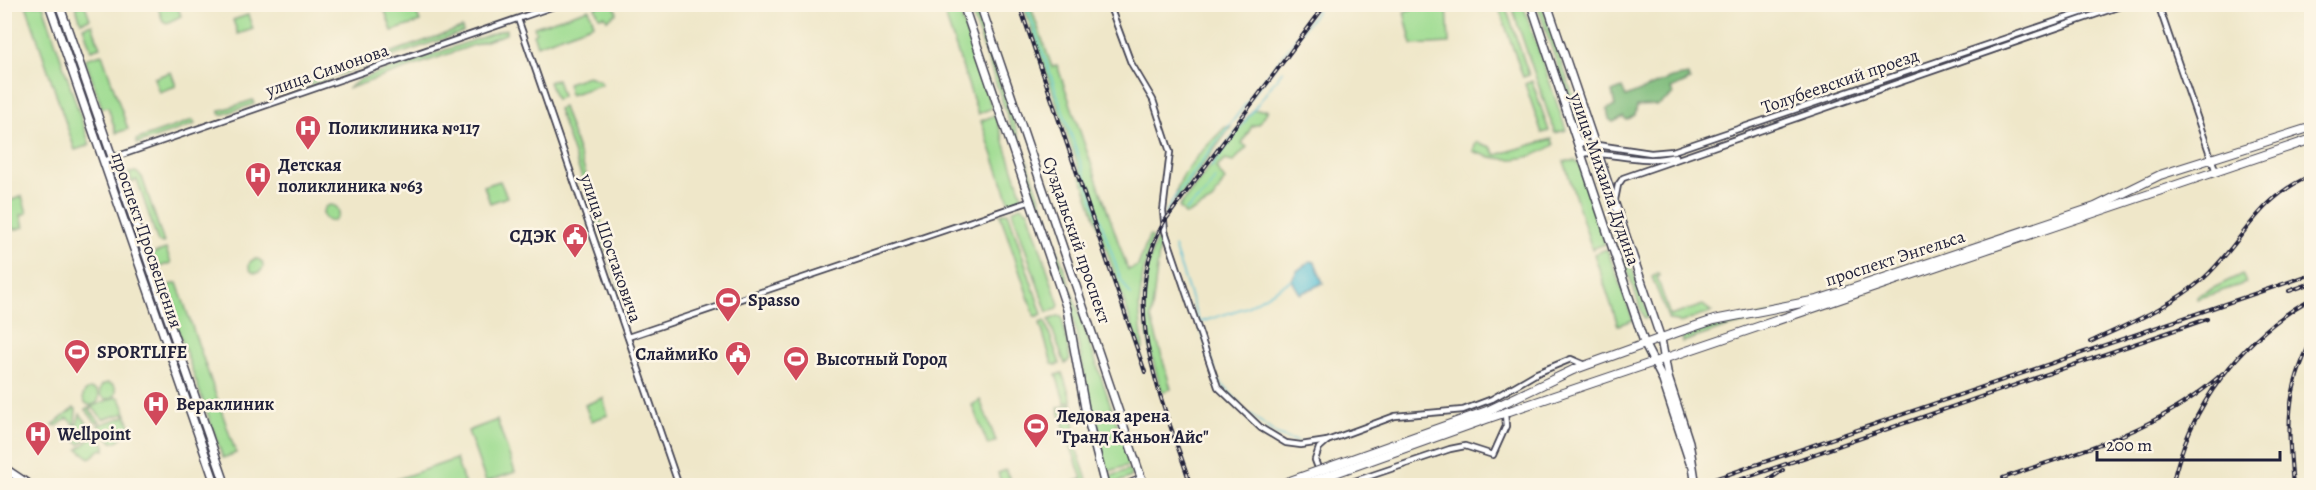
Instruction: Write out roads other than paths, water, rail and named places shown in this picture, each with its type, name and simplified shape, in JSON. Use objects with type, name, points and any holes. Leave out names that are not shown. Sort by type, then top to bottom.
[{"type":"main road","name":"проспект Просвещения","points":[[49,4],[216,486]]},
{"type":"main road","name":"проспект Просвещения","points":[[59,4],[226,486]]},
{"type":"main road","name":"Суздальский проспект","points":[[963,4],[1067,309],[1086,408],[1105,486]]},
{"type":"main road","name":"Суздальский проспект","points":[[980,4],[1143,482]]},
{"type":"main road","name":"улица Михаила Дудина","points":[[1531,4],[1645,345],[1655,361],[1691,465]]},
{"type":"main road","name":"улица Михаила Дудина","points":[[1547,4],[1661,339],[1664,358],[1689,442],[1691,465]]},
{"type":"main road","name":"проспект Энгельса","points":[[1488,415],[1586,365],[1714,320],[1817,300],[2095,207],[2160,175],[2211,157],[2312,127]]},
{"type":"main road","name":"проспект Энгельса","points":[[1488,415],[1505,413],[2312,139]]},
{"type":"main road","points":[[1276,486],[1488,415]]},
{"type":"main road","points":[[1299,486],[1488,415]]},
{"type":"main road","points":[[1691,465],[1696,486]]},
{"type":"main road","points":[[4,468],[31,486]]},
{"type":"main road","points":[[1125,486],[1143,482]]},
{"type":"street","name":"улица Симонова","points":[[104,161],[560,4]]},
{"type":"street","points":[[1109,4],[1131,63],[1153,100],[1170,152],[1163,211],[1165,231],[1218,387],[1261,428],[1286,443],[1301,445],[1327,441],[1395,416],[1462,410],[1499,396],[1538,373],[1571,359],[1586,365]]},
{"type":"street","name":"Толубеевский проезд","points":[[1576,142],[1651,153],[1673,151],[2107,4]]},
{"type":"street","name":"Толубеевский проезд","points":[[1614,202],[1618,185],[1623,178],[2126,4]]},
{"type":"street","points":[[2158,4],[2216,171]]},
{"type":"street","name":"улица Шостаковича","points":[[518,19],[679,486]]},
{"type":"street","name":"Толубеевский проезд","points":[[1580,153],[1597,153],[1650,161],[1684,155]]},
{"type":"street","points":[[628,337],[1031,201]]},
{"type":"street","points":[[1340,486],[1450,449],[1465,446],[1492,455],[1506,426],[1505,413]]},
{"type":"street","points":[[1325,486],[1315,460],[1319,448],[1327,441]]},
{"type":"water","points":[[1310,261],[1315,262],[1323,283],[1300,294],[1292,280],[1297,271]]},
{"type":"waterway","points":[[1026,4],[1121,280],[1131,295]]},
{"type":"waterway","points":[[1166,213],[1174,198],[1322,4]]},
{"type":"waterway","points":[[1211,167],[1283,70]]},
{"type":"waterway","points":[[1186,210],[1207,191],[1215,179]]},
{"type":"waterway","points":[[1174,247],[1215,370]]},
{"type":"waterway","points":[[1201,322],[1247,307],[1292,280]]},
{"type":"waterway","points":[[1219,381],[1240,404]]},
{"type":"waterway","points":[[1251,414],[1277,435],[1299,442]]},
{"type":"railway","points":[[1019,4],[1145,372]]},
{"type":"railway","points":[[1191,486],[1149,354],[1144,321],[1144,287],[1150,254],[1164,222],[1326,4]]},
{"type":"railway","points":[[2090,342],[2148,314],[2190,289],[2217,265],[2263,209],[2292,185],[2312,175]]},
{"type":"railway","points":[[1694,486],[2312,274]]},
{"type":"railway","points":[[2289,291],[2312,283]]},
{"type":"railway","points":[[2172,486],[2191,428],[2222,377],[2263,333],[2286,314],[2312,298]]},
{"type":"railway","points":[[1722,486],[2207,319]]},
{"type":"railway","points":[[2293,486],[2289,428],[2292,394],[2303,359],[2312,340]]},
{"type":"railway","points":[[2003,478],[2091,448],[2146,425],[2198,393],[2223,373]]},
{"type":"railway","points":[[1760,486],[1783,470]]},
{"type":"place","name":"Поликлиника №117","points":[[308,151]]},
{"type":"place","name":"Детская поликлиника №63","points":[[258,198]]},
{"type":"place","name":"СДЭК","points":[[575,259]]},
{"type":"place","name":"Spasso","points":[[728,323]]},
{"type":"place","name":"SPORTLIFE","points":[[77,375]]},
{"type":"place","name":"СлаймиКо","points":[[738,377]]},
{"type":"place","name":"Высотный Город","points":[[796,382]]},
{"type":"place","name":"Вераклиник","points":[[156,427]]},
{"type":"place","name":"Ледовая арена \"Гранд Каньон Айс\"","points":[[1036,449]]},
{"type":"place","name":"Wellpoint","points":[[38,457]]}]
